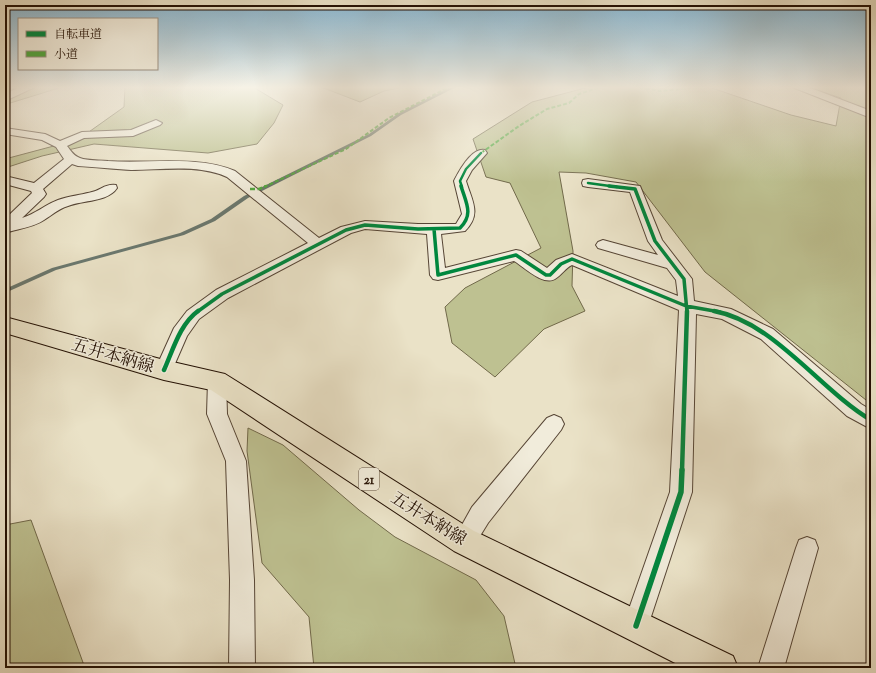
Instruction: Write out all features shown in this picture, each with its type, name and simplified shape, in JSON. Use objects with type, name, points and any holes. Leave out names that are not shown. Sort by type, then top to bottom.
[{"type":"main road","name":"五井本納線","points":[[5,325],[164,370],[217,381],[464,541],[721,668]]},
{"type":"street","points":[[60,145],[82,135],[133,133],[156,123]]},
{"type":"street","points":[[5,131],[45,137],[60,145],[68,156],[78,162],[217,168],[231,174],[318,244]]},
{"type":"street","points":[[164,370],[180,333],[193,315],[222,294],[346,230],[365,225],[434,229],[460,228],[465,224],[469,214],[460,181],[466,169],[482,153]]},
{"type":"street","points":[[36,188],[72,158]]},
{"type":"street","points":[[5,180],[36,188],[39,194],[5,227]]},
{"type":"street","points":[[588,183],[635,188],[655,241],[684,280],[688,317],[681,492],[636,626]]},
{"type":"street","points":[[5,227],[38,218],[51,208],[66,202],[98,195],[111,188]]},
{"type":"street","points":[[434,229],[438,275],[516,255],[550,275],[561,264],[572,259],[686,306],[725,313],[767,334],[854,410],[871,420]]},
{"type":"street","points":[[603,245],[673,264]]},
{"type":"street","points":[[217,381],[217,414],[236,460],[242,580],[242,668]]},
{"type":"street","points":[[464,541],[480,516],[554,424]]},
{"type":"street","points":[[771,668],[807,548]]},
{"type":"green space","points":[[108,118],[276,118],[257,144],[208,153],[94,144],[42,156],[5,168],[5,159],[65,143],[86,134]]},
{"type":"green space","points":[[506,118],[805,118],[836,126],[837,118],[871,118],[871,404],[705,272],[636,182],[586,173],[559,172],[573,251],[572,286],[585,311],[544,329],[495,377],[452,343],[445,307],[465,288],[541,248],[510,183],[486,177],[473,139]]},
{"type":"green space","points":[[248,428],[283,445],[359,510],[395,537],[476,580],[504,616],[516,668],[314,668],[309,617],[262,563],[247,451]]},
{"type":"green space","points":[[31,520],[85,668],[5,668],[5,525]]},
{"type":"waterway","points":[[5,291],[54,269],[182,234],[213,220],[246,197],[370,135],[394,118]]},
{"type":"marked path","points":[[250,189],[259,189],[346,149],[388,118]]},
{"type":"marked path","points":[[481,153],[532,118]]},
{"type":"cycle path","points":[[164,370],[180,333],[193,315],[222,294],[346,230],[365,225],[418,229],[460,228],[465,223],[469,214],[460,181],[466,169],[481,153]]},
{"type":"cycle path","points":[[588,183],[635,189],[655,241],[684,279],[688,317],[681,492],[636,626]]},
{"type":"cycle path","points":[[434,229],[438,275],[516,255],[546,275],[550,275],[561,264],[572,259],[686,306],[725,313],[767,334],[854,410],[871,420]]}]
